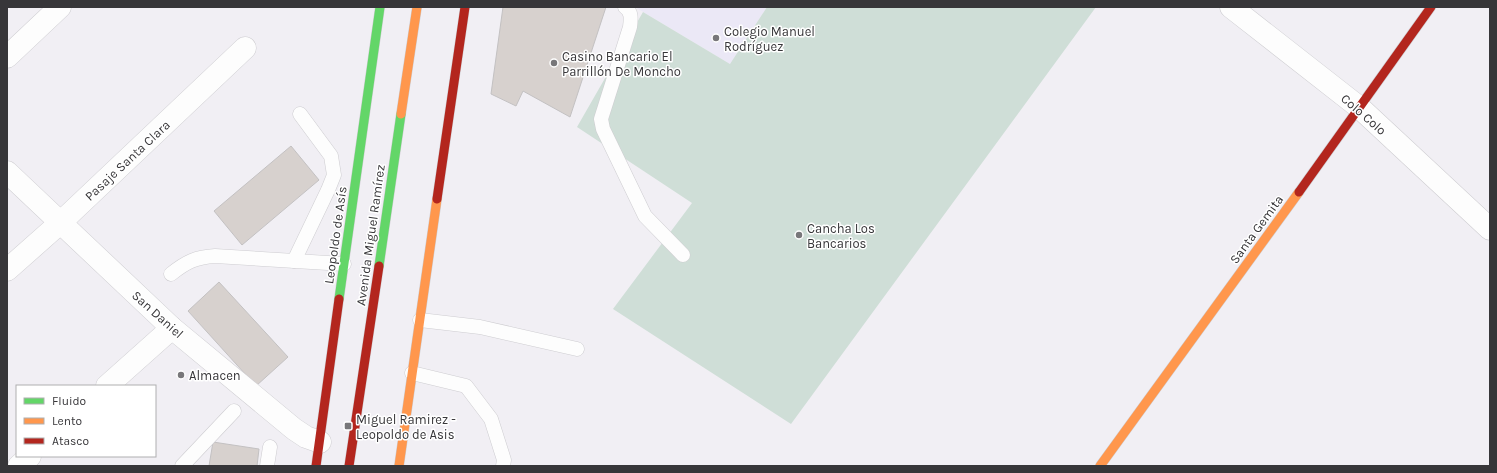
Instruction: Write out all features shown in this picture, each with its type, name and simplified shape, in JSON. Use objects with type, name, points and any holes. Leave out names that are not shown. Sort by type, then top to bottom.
[{"type":"street","points":[[7,57],[60,7]]},
{"type":"street","name":"Leopoldo de Asís","points":[[316,466],[380,7]]},
{"type":"street","name":"Avenida Miguel Ramírez","points":[[349,466],[417,7]]},
{"type":"street","points":[[399,466],[465,7]]},
{"type":"street","name":"Colo Colo","points":[[1231,7],[1360,108],[1490,229]]},
{"type":"street","name":"Santa Gemita","points":[[1100,466],[1432,7]]},
{"type":"street","name":"Pasaje Santa Clara","points":[[7,270],[60,223],[245,48]]},
{"type":"street","name":"San Daniel","points":[[7,172],[172,328],[294,429],[306,437],[320,442]]},
{"type":"street","points":[[108,385],[172,328]]},
{"type":"street","points":[[18,466],[29,457]]},
{"type":"lane","points":[[625,7],[628,9],[631,18],[630,27],[601,119],[603,129],[645,216],[683,255]]},
{"type":"lane","points":[[294,260],[334,175],[331,156],[300,114]]},
{"type":"lane","points":[[171,274],[186,263],[201,257],[215,256],[344,264]]},
{"type":"lane","points":[[420,320],[480,327],[577,348]]},
{"type":"lane","points":[[412,373],[466,386],[491,419],[504,460],[503,466]]},
{"type":"lane","points":[[182,466],[234,411]]},
{"type":"lane","points":[[267,466],[270,447]]},
{"type":"shaded area","name":"Colegio Manuel Rodríguez","points":[[635,7],[767,7],[730,64]]},
{"type":"shaded area","name":"Cancha Los Bancarios","points":[[767,7],[1096,7],[791,424],[613,309],[692,203],[577,127],[643,12],[730,64]]},
{"type":"building","points":[[503,7],[606,7],[570,117],[523,91],[516,106],[491,94]]},
{"type":"building","points":[[291,146],[319,180],[242,245],[214,211]]},
{"type":"building","points":[[219,282],[288,357],[256,386],[188,311]]},
{"type":"building","points":[[213,442],[259,449],[257,466],[209,466]]},
{"type":"traffic: fast","points":[[339,299],[380,7]]},
{"type":"traffic: fast","points":[[379,266],[401,114]]},
{"type":"traffic: slow","points":[[401,114],[417,7]]},
{"type":"traffic: slow","points":[[1100,466],[1299,192]]},
{"type":"traffic: slow","points":[[399,466],[437,199]]},
{"type":"traffic: jam","points":[[437,199],[465,7]]},
{"type":"traffic: jam","points":[[1299,192],[1431,7]]},
{"type":"traffic: jam","points":[[349,466],[379,266]]},
{"type":"traffic: jam","points":[[316,466],[339,299]]},
{"type":"place","name":"Colegio Manuel Rodríguez","points":[[716,38]]},
{"type":"place","name":"Casino Bancario El Parrillón De Moncho","points":[[554,63]]},
{"type":"place","name":"Cancha Los Bancarios","points":[[799,235]]},
{"type":"place","name":"Almacen","points":[[181,375]]},
{"type":"place","name":"Miguel Ramirez - Leopoldo de Asis","points":[[348,426]]}]
